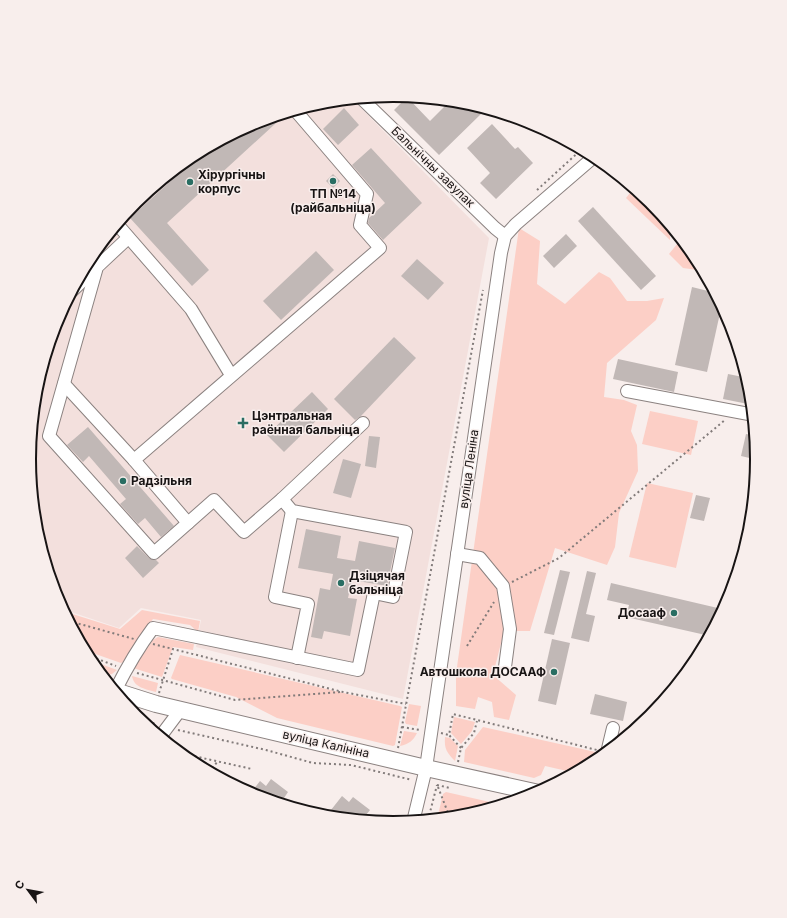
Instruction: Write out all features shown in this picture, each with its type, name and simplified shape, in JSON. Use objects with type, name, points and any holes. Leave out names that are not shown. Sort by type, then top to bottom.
[{"type":"main road","name":"вуліца Калініна","points":[[124,694],[156,704],[527,790]]},
{"type":"street","name":"Бальнічны завулак","points":[[366,103],[505,236]]},
{"type":"street","points":[[134,460],[380,248],[360,225],[367,194],[299,115]]},
{"type":"street","points":[[505,236],[516,224],[590,161]]},
{"type":"street","points":[[120,228],[191,309],[231,375]]},
{"type":"street","name":"вуліца Леніна","points":[[414,816],[426,768],[501,253],[505,236]]},
{"type":"street","points":[[85,279],[128,238]]},
{"type":"street","points":[[97,267],[49,436],[154,553],[214,500],[244,532],[282,499],[363,423]]},
{"type":"street","points":[[64,384],[134,460],[188,522]]},
{"type":"street","points":[[627,391],[748,414]]},
{"type":"street","points":[[118,686],[143,641],[153,628],[358,670],[374,593],[393,597],[406,532],[292,511],[282,499]]},
{"type":"street","points":[[292,511],[275,597],[308,604],[297,658]]},
{"type":"street","points":[[457,554],[480,558],[503,586],[510,630],[505,667]]},
{"type":"street","points":[[164,733],[181,709]]},
{"type":"street","points":[[609,744],[613,728]]},
{"type":"path","points":[[467,646],[503,586],[559,558],[735,412]]},
{"type":"path","points":[[76,623],[343,692],[406,704]]},
{"type":"path","points":[[159,694],[173,649]]},
{"type":"path","points":[[96,659],[126,670],[235,700],[343,692]]},
{"type":"path","points":[[461,748],[449,735],[453,714],[599,751]]},
{"type":"path","points":[[457,767],[461,748],[474,733],[477,721]]},
{"type":"path","points":[[152,722],[313,763],[351,765],[412,780]]},
{"type":"path","points":[[398,749],[402,727]]},
{"type":"path","points":[[195,756],[252,769]]},
{"type":"path","points":[[213,767],[218,761]]},
{"type":"path","points":[[429,814],[437,786],[448,812]]},
{"type":"shaded area","name":"Цэнтральная раённая бальніца","points":[[357,104],[489,238],[403,699],[196,647],[201,620],[141,608],[119,628],[71,612],[55,574],[43,529],[39,506],[36,459],[39,412],[48,366],[63,322],[84,280],[110,241],[141,206],[176,175],[215,149],[235,138],[279,120],[324,108]]},
{"type":"shaded area","points":[[631,192],[646,206],[670,233],[670,240],[626,198]]},
{"type":"shaded area","points":[[519,228],[540,241],[537,284],[565,304],[599,272],[610,278],[627,301],[647,301],[664,298],[656,320],[607,363],[604,397],[624,400],[637,405],[631,431],[637,445],[638,471],[619,513],[615,547],[607,565],[555,548],[530,631],[504,631],[493,675],[516,695],[509,720],[494,717],[492,702],[478,697],[475,709],[456,706],[456,674]]},
{"type":"shaded area","points":[[678,243],[697,270],[683,268],[669,254]]},
{"type":"shaded area","points":[[650,411],[698,421],[691,455],[642,444]]},
{"type":"shaded area","points":[[647,483],[693,493],[676,568],[629,557]]},
{"type":"shaded area","points":[[142,610],[200,621],[198,632],[190,625],[153,619],[121,663],[93,653],[71,614],[120,629]]},
{"type":"shaded area","points":[[158,637],[194,644],[193,650],[173,647],[162,677],[133,668],[153,640]]},
{"type":"shaded area","points":[[180,655],[400,706],[402,707],[395,745],[393,746],[277,718],[236,697],[172,679],[171,678]]},
{"type":"shaded area","points":[[100,664],[117,670],[108,675]]},
{"type":"shaded area","points":[[132,676],[158,683],[156,692],[138,686],[133,680]]},
{"type":"shaded area","points":[[409,704],[421,706],[417,726],[406,724],[405,722]]},
{"type":"shaded area","points":[[454,717],[475,722],[472,731],[461,744],[451,733]]},
{"type":"shaded area","points":[[483,727],[597,752],[568,771],[545,766],[541,775],[534,778],[464,762],[465,750]]},
{"type":"shaded area","points":[[404,731],[417,733],[410,742],[400,746]]},
{"type":"shaded area","points":[[445,737],[450,738],[458,746],[455,761],[447,750],[445,745]]},
{"type":"shaded area","points":[[446,792],[492,802],[463,810],[438,813],[443,794]]},
{"type":"building","points":[[402,102],[412,102],[430,121],[445,106],[463,108],[481,114],[439,155],[394,110]]},
{"type":"building","points":[[344,108],[359,125],[338,145],[323,129]]},
{"type":"building","name":"Хірургічны корпус","points":[[279,120],[167,223],[209,270],[192,286],[130,218],[181,172],[195,162],[235,138]]},
{"type":"building","points":[[492,124],[515,149],[518,147],[533,163],[496,199],[480,183],[490,173],[467,148]]},
{"type":"building","points":[[371,148],[422,203],[383,240],[368,223],[369,218],[385,203],[352,165]]},
{"type":"building","name":"ТП №14 (райбальніца)","points":[[333,174],[340,181],[333,188],[326,181]]},
{"type":"building","points":[[593,207],[656,276],[641,290],[578,221]]},
{"type":"building","points":[[566,234],[577,246],[554,268],[543,256]]},
{"type":"building","points":[[316,251],[334,270],[281,320],[263,301]]},
{"type":"building","points":[[417,259],[444,283],[428,300],[401,276]]},
{"type":"building","points":[[692,287],[709,291],[720,313],[707,372],[675,365]]},
{"type":"building","points":[[394,337],[416,358],[361,416],[355,420],[334,399]]},
{"type":"building","points":[[618,359],[678,372],[674,392],[613,379]]},
{"type":"building","points":[[728,374],[741,377],[747,404],[723,399]]},
{"type":"building","points":[[312,392],[328,409],[284,452],[267,435]]},
{"type":"building","name":"Радзільня","points":[[88,427],[174,526],[161,537],[145,518],[138,524],[120,504],[126,499],[89,456],[83,462],[67,445]]},
{"type":"building","points":[[746,434],[750,435],[751,458],[741,456]]},
{"type":"building","points":[[369,436],[380,437],[376,468],[365,466]]},
{"type":"building","points":[[343,459],[361,464],[351,498],[333,493]]},
{"type":"building","points":[[696,495],[710,498],[704,521],[690,518]]},
{"type":"building","name":"Дзіцячая бальніца","points":[[306,529],[341,536],[337,558],[355,561],[359,541],[395,548],[387,586],[352,580],[348,598],[357,599],[350,636],[324,631],[322,639],[311,637],[320,588],[330,590],[333,574],[298,568]]},
{"type":"building","points":[[137,546],[149,558],[156,560],[159,563],[143,578],[125,558]]},
{"type":"building","points":[[560,570],[570,572],[554,635],[544,633]]},
{"type":"building","points":[[587,571],[596,573],[586,614],[595,616],[589,642],[571,638]]},
{"type":"building","name":"Досааф","points":[[611,583],[718,608],[705,635],[626,617],[629,605],[607,600]]},
{"type":"building","name":"Автошкола ДОСААФ","points":[[552,639],[570,643],[556,705],[538,701]]},
{"type":"building","points":[[595,694],[627,702],[623,721],[590,714]]},
{"type":"building","points":[[271,779],[288,792],[283,799],[255,788],[260,781],[266,786]]},
{"type":"building","points":[[342,796],[349,802],[353,797],[370,810],[367,816],[331,810]]},
{"type":"place","name":"ТП №14 (райбальніца)","points":[[333,181]]},
{"type":"place","name":"Хірургічны корпус","points":[[190,182]]},
{"type":"place","name":"Цэнтральная раённая бальніца","points":[[243,423]]},
{"type":"place","name":"Радзільня","points":[[123,481]]},
{"type":"place","name":"Дзіцячая бальніца","points":[[341,583]]},
{"type":"place","name":"Досааф","points":[[674,613]]},
{"type":"place","name":"Автошкола ДОСААФ","points":[[554,672]]}]
